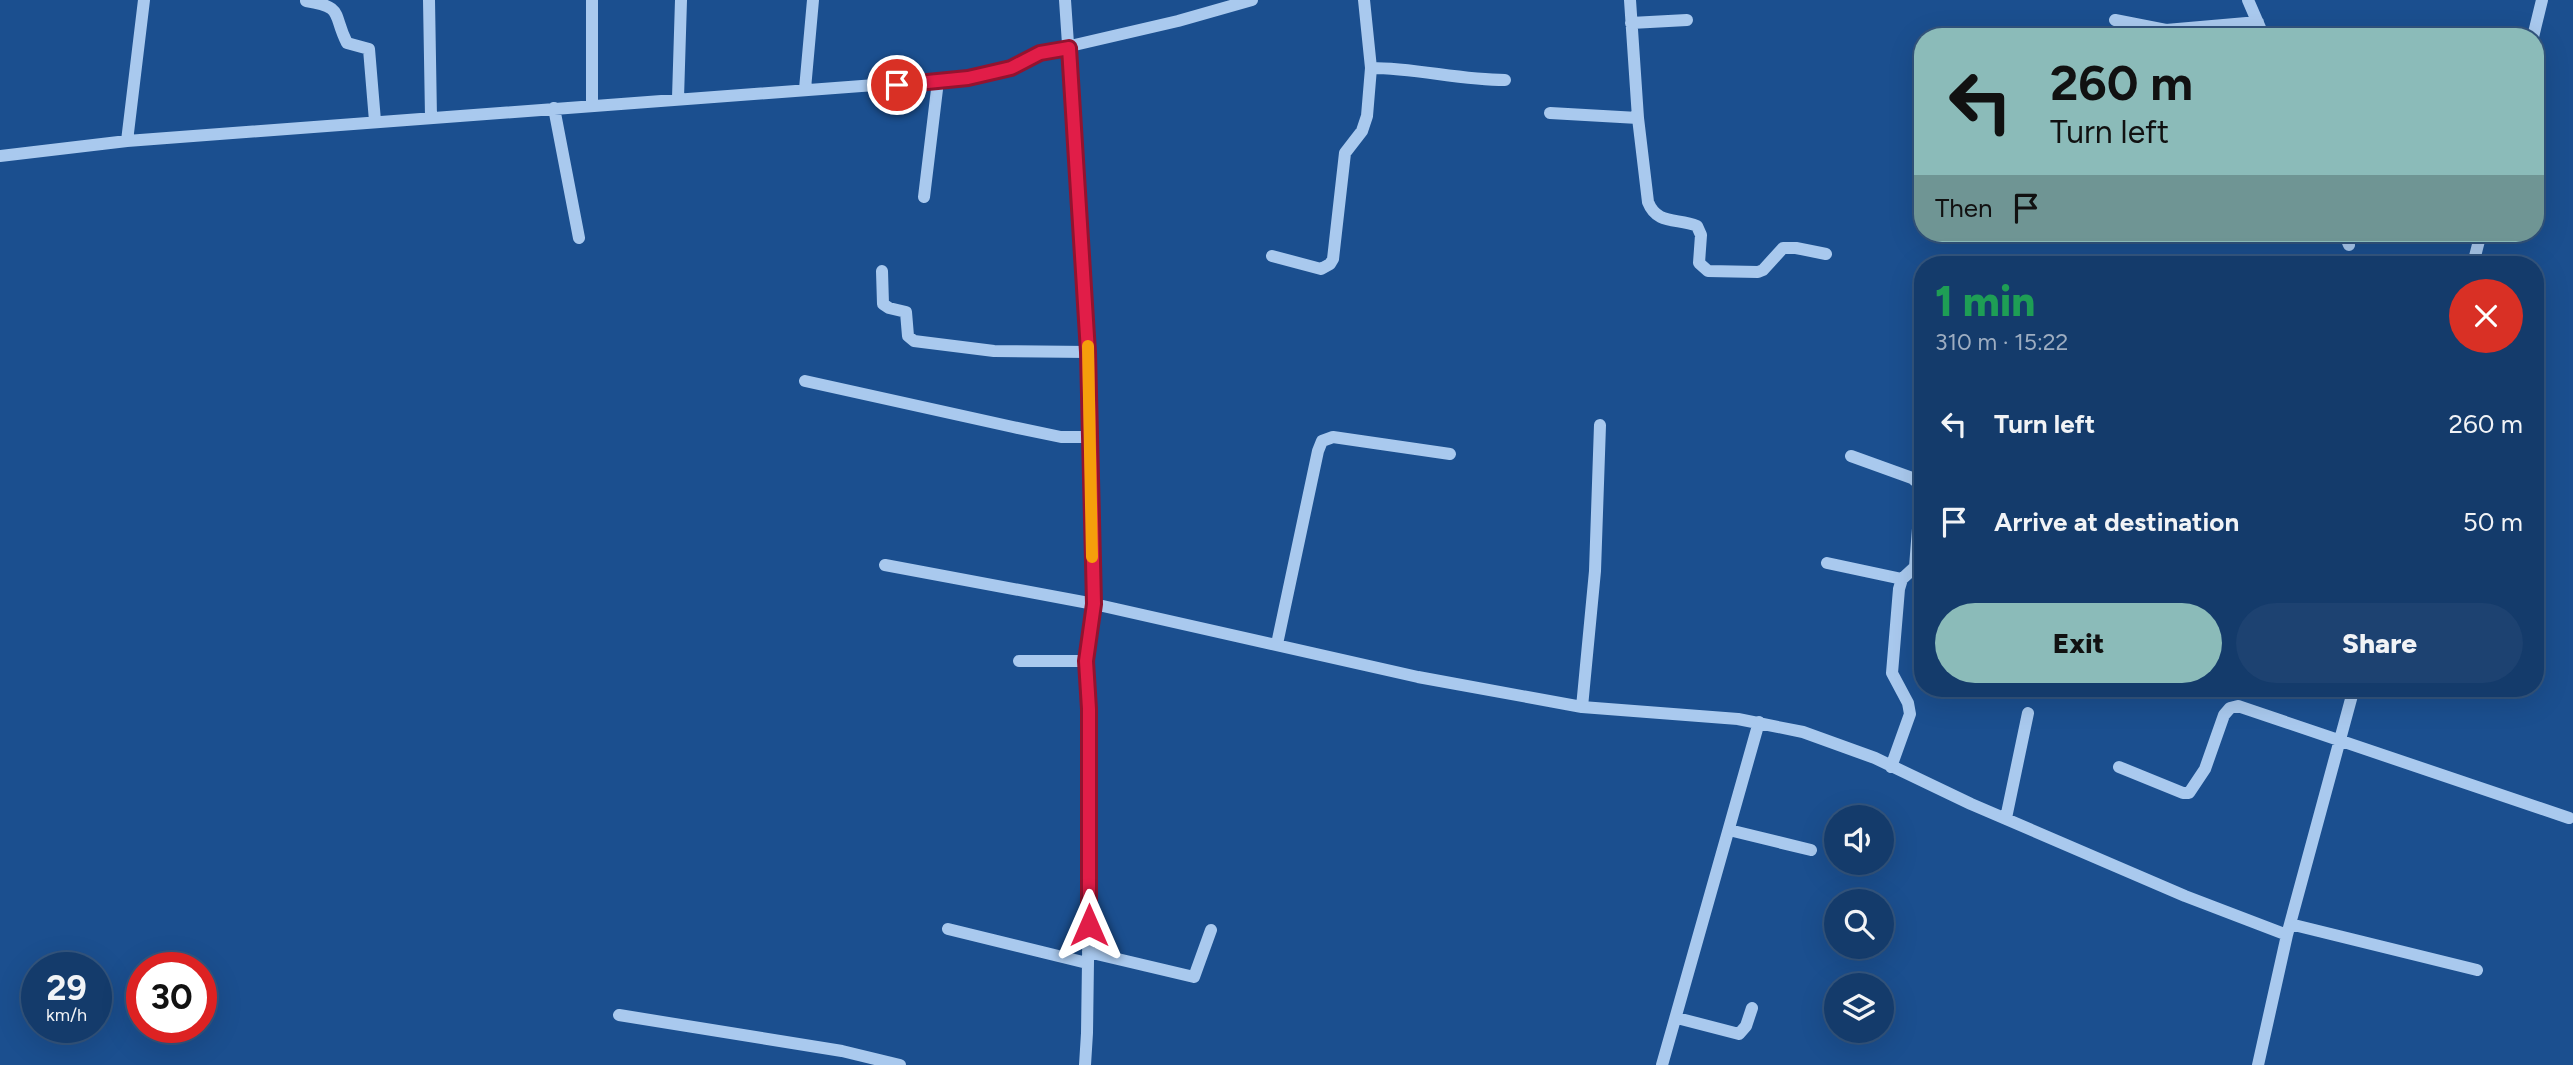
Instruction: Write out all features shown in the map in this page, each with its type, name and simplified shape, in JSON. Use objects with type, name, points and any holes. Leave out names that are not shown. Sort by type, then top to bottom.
[{"type":"street","points":[[127,141],[143,0]]},
{"type":"street","points":[[429,0],[431,117]]},
{"type":"street","points":[[592,0],[592,106]]},
{"type":"street","points":[[678,98],[681,0]]},
{"type":"street","points":[[805,89],[813,0]]},
{"type":"street","points":[[1065,0],[1088,352],[1094,604],[1086,661],[1089,709],[1085,1065]]},
{"type":"street","points":[[0,156],[127,141],[375,121],[968,78],[1011,68],[1040,53],[1069,48],[1252,0]]},
{"type":"street","points":[[1272,256],[1321,269],[1330,264],[1340,211],[1345,153],[1365,124],[1371,68],[1364,0]]},
{"type":"street","points":[[1630,0],[1638,118],[1651,209],[1655,216],[1700,229],[1701,267],[1708,271],[1758,272],[1783,248],[1826,254]]},
{"type":"street","points":[[2248,0],[2260,28]]},
{"type":"street","points":[[2535,28],[2542,0]]},
{"type":"street","points":[[306,1],[331,7],[336,11],[347,43],[369,49],[375,121]]},
{"type":"street","points":[[1631,23],[1687,20]]},
{"type":"street","points":[[2115,20],[2144,28]]},
{"type":"street","points":[[2212,28],[2258,22]]},
{"type":"street","points":[[1371,68],[1401,68],[1482,80],[1505,80]]},
{"type":"street","points":[[923,197],[938,81]]},
{"type":"street","points":[[554,108],[579,238]]},
{"type":"street","points":[[1550,113],[1638,118]]},
{"type":"street","points":[[882,271],[883,304],[906,312],[908,337],[914,341],[995,351],[1088,352]]},
{"type":"street","points":[[805,381],[1061,437],[1090,437]]},
{"type":"street","points":[[1582,707],[1595,571],[1600,425]]},
{"type":"street","points":[[1277,644],[1322,441],[1333,437],[1450,454]]},
{"type":"street","points":[[1851,456],[1914,480]]},
{"type":"street","points":[[1827,563],[1902,579]]},
{"type":"street","points":[[885,565],[1094,604],[1418,677],[1582,707],[1759,722],[1803,732],[1891,766],[2185,896],[2289,929],[2477,970]]},
{"type":"street","points":[[1891,766],[1910,714],[1908,703],[1892,673],[1899,589],[1902,579],[1914,568]]},
{"type":"street","points":[[1019,661],[1086,661]]},
{"type":"street","points":[[2258,1065],[2289,929],[2352,697]]},
{"type":"street","points":[[2119,767],[2189,793],[2205,769],[2224,715],[2230,708],[2238,706],[2570,818]]},
{"type":"street","points":[[2006,818],[2028,713]]},
{"type":"street","points":[[1662,1065],[1759,722]]},
{"type":"street","points":[[1729,830],[1811,850]]},
{"type":"street","points":[[948,929],[1194,977],[1211,930]]},
{"type":"street","points":[[1677,1018],[1739,1034],[1746,1026],[1752,1008]]},
{"type":"street","points":[[620,1015],[842,1051],[900,1065]]},
{"type":"slow traffic","points":[[1088,346],[1092,557]]},
{"type":"route","points":[[897,85],[968,78],[1011,68],[1040,53],[1069,48],[1088,352],[1094,604],[1086,661],[1089,709],[1089,925]]}]
